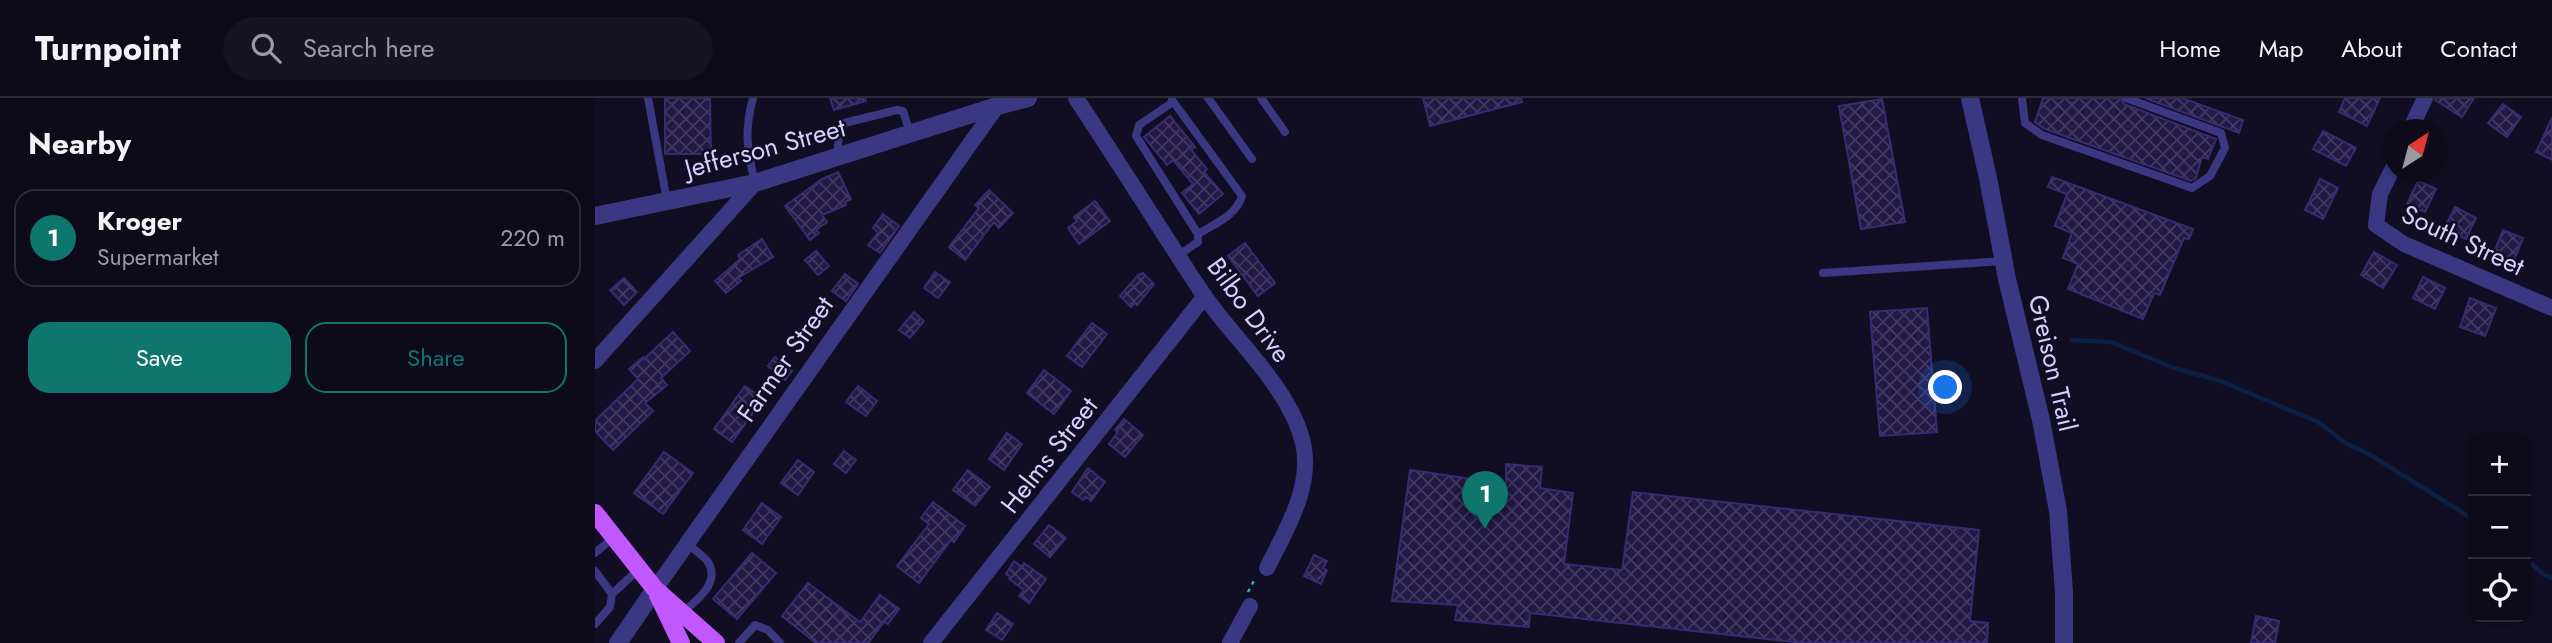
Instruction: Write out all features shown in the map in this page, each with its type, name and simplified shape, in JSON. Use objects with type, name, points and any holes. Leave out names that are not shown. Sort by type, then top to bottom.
[{"type":"main road","points":[[595,513],[676,617],[716,643]]},
{"type":"main road","points":[[676,617],[681,643]]},
{"type":"street","name":"Jefferson Street","points":[[595,216],[755,183],[1028,98]]},
{"type":"street","name":"Bilbo Drive","points":[[1076,98],[1205,296],[1285,402],[1303,443],[1305,479],[1292,517],[1267,568]]},
{"type":"street","name":"Greison Trail","points":[[1970,98],[2003,261],[2041,420],[2057,511],[2064,592],[2064,643]]},
{"type":"street","points":[[2415,119],[2425,98]]},
{"type":"street","name":"Farmer Street","points":[[618,643],[997,106]]},
{"type":"street","name":"South Street","points":[[2387,182],[2381,194],[2376,225],[2404,244],[2552,308]]},
{"type":"street","points":[[595,361],[755,183]]},
{"type":"street","name":"Helms Street","points":[[931,643],[1205,296]]},
{"type":"street","points":[[1230,643],[1250,606]]},
{"type":"lane","points":[[648,98],[667,201]]},
{"type":"lane","points":[[753,98],[746,123],[747,150],[755,183]]},
{"type":"lane","points":[[1208,98],[1252,159]]},
{"type":"lane","points":[[1261,98],[1285,132]]},
{"type":"lane","points":[[2022,98],[2025,123],[2042,135],[2192,188],[2210,176],[2225,148],[2221,133],[2126,98]]},
{"type":"lane","points":[[1179,255],[1198,242],[1198,234],[1136,136],[1136,130],[1144,122],[1172,100],[1242,197],[1233,212],[1198,234]]},
{"type":"lane","points":[[837,157],[839,133],[844,123],[897,110],[902,111],[910,133]]},
{"type":"lane","points":[[1823,273],[2003,261]]},
{"type":"lane","points":[[595,552],[614,537]]},
{"type":"lane","points":[[676,617],[700,598],[709,586],[712,574],[708,562],[687,543]]},
{"type":"lane","points":[[595,624],[610,607],[612,594],[639,569]]},
{"type":"lane","points":[[595,571],[612,594]]},
{"type":"lane","points":[[739,643],[755,625],[768,630],[780,643]]},
{"type":"path","points":[[1250,606],[1248,589],[1267,568]]},
{"type":"building","points":[[665,98],[710,98],[711,154],[665,154]]},
{"type":"building","points":[[830,98],[865,98],[866,101],[834,110]]},
{"type":"building","points":[[1423,98],[1521,98],[1522,102],[1430,126]]},
{"type":"building","points":[[2043,98],[2120,98],[2124,104],[2216,139],[2208,159],[2202,157],[2196,178],[2191,181],[2045,129],[2035,122]]},
{"type":"building","points":[[2145,98],[2182,98],[2243,120],[2239,133]]},
{"type":"building","points":[[2345,98],[2380,98],[2367,126],[2339,112]]},
{"type":"building","points":[[2435,98],[2474,98],[2462,117]]},
{"type":"building","points":[[1882,99],[1905,222],[1861,229],[1839,106]]},
{"type":"building","points":[[2503,104],[2521,117],[2507,137],[2488,123]]},
{"type":"building","points":[[1170,116],[1195,147],[1191,150],[1207,169],[1204,172],[1223,194],[1199,214],[1182,193],[1193,184],[1173,160],[1167,165],[1144,137]]},
{"type":"building","points":[[2552,118],[2552,160],[2536,152]]},
{"type":"building","points":[[2323,131],[2356,148],[2346,166],[2313,149]]},
{"type":"building","points":[[838,172],[851,199],[845,202],[846,205],[822,215],[827,222],[816,230],[819,233],[810,240],[785,206],[822,179]]},
{"type":"building","points":[[2052,177],[2193,229],[2189,239],[2184,238],[2160,295],[2154,293],[2143,319],[2068,289],[2078,264],[2063,258],[2072,233],[2055,226],[2067,194],[2048,187]]},
{"type":"building","points":[[2320,179],[2338,188],[2323,219],[2305,210]]},
{"type":"building","points":[[2418,182],[2436,189],[2425,212],[2407,204]]},
{"type":"building","points":[[989,190],[1013,213],[999,228],[994,222],[965,260],[949,247],[979,208],[975,205]]},
{"type":"building","points":[[1095,201],[1110,221],[1079,244],[1068,228],[1077,221],[1074,217]]},
{"type":"building","points":[[2455,207],[2476,218],[2466,239],[2444,229]]},
{"type":"building","points":[[883,214],[899,226],[880,253],[868,245],[878,233],[873,228]]},
{"type":"building","points":[[2503,230],[2523,238],[2513,263],[2493,255]]},
{"type":"building","points":[[762,239],[773,257],[738,278],[741,281],[726,293],[715,281],[740,259],[738,255]]},
{"type":"building","points":[[1245,243],[1275,283],[1258,296],[1228,256]]},
{"type":"building","points":[[816,251],[829,266],[818,275],[805,260]]},
{"type":"building","points":[[2374,252],[2397,265],[2383,288],[2361,275]]},
{"type":"building","points":[[935,272],[950,282],[938,298],[924,288]]},
{"type":"building","points":[[1143,273],[1154,284],[1137,305],[1135,303],[1131,307],[1120,296],[1138,275]]},
{"type":"building","points":[[845,274],[858,284],[846,301],[832,291]]},
{"type":"building","points":[[2423,277],[2445,288],[2435,309],[2413,298]]},
{"type":"building","points":[[624,278],[637,292],[624,305],[610,290]]},
{"type":"building","points":[[2470,298],[2496,308],[2485,336],[2460,327]]},
{"type":"building","points":[[1927,308],[1937,432],[1880,436],[1870,312]]},
{"type":"building","points":[[914,312],[924,321],[910,338],[899,330]]},
{"type":"building","points":[[1092,323],[1107,334],[1082,367],[1067,356]]},
{"type":"building","points":[[673,332],[690,351],[661,378],[667,385],[645,403],[653,411],[613,450],[595,431],[595,421],[638,379],[629,369]]},
{"type":"building","points":[[775,357],[792,371],[785,380],[768,366]]},
{"type":"building","points":[[1044,370],[1071,391],[1054,414],[1027,393]]},
{"type":"building","points":[[745,386],[763,399],[732,442],[714,429]]},
{"type":"building","points":[[858,386],[877,401],[866,416],[846,402]]},
{"type":"building","points":[[1124,419],[1143,435],[1125,457],[1109,444]]},
{"type":"building","points":[[1007,433],[1022,444],[1004,470],[989,459]]},
{"type":"building","points":[[844,451],[856,460],[846,473],[834,464]]},
{"type":"building","points":[[664,452],[693,473],[663,514],[634,493]]},
{"type":"building","points":[[798,460],[814,472],[798,495],[781,483]]},
{"type":"building","points":[[1506,464],[1542,467],[1540,488],[1573,493],[1564,564],[1622,570],[1633,492],[1979,530],[1970,621],[1988,623],[1987,643],[1804,643],[1530,613],[1529,627],[1455,620],[1458,605],[1392,601],[1410,470],[1506,484]]},
{"type":"building","points":[[1088,468],[1105,482],[1091,501],[1086,497],[1083,500],[1072,492]]},
{"type":"building","points":[[968,470],[990,487],[975,506],[953,490]]},
{"type":"building","points":[[933,502],[965,526],[954,542],[951,540],[919,583],[897,566],[929,524],[921,518]]},
{"type":"building","points":[[762,503],[781,517],[762,544],[743,530]]},
{"type":"building","points":[[1049,525],[1066,538],[1050,557],[1034,544]]},
{"type":"building","points":[[752,553],[776,573],[737,619],[713,599]]},
{"type":"building","points":[[1314,555],[1327,561],[1323,568],[1327,570],[1321,584],[1304,576]]},
{"type":"building","points":[[1014,561],[1022,567],[1024,563],[1046,579],[1029,603],[1019,596],[1024,590],[1006,574]]},
{"type":"building","points":[[808,583],[860,622],[880,595],[899,609],[888,624],[884,622],[868,643],[816,643],[782,616]]},
{"type":"building","points":[[997,613],[1013,624],[1002,640],[986,630]]},
{"type":"building","points":[[2256,616],[2279,621],[2275,643],[2251,643]]},
{"type":"waterway","points":[[2072,340],[2111,342],[2174,368],[2218,380],[2318,422],[2347,444],[2369,454],[2468,516]]},
{"type":"waterway","points":[[2531,563],[2552,578]]},
{"type":"place","name":"Kroger","points":[[1485,529]]}]
